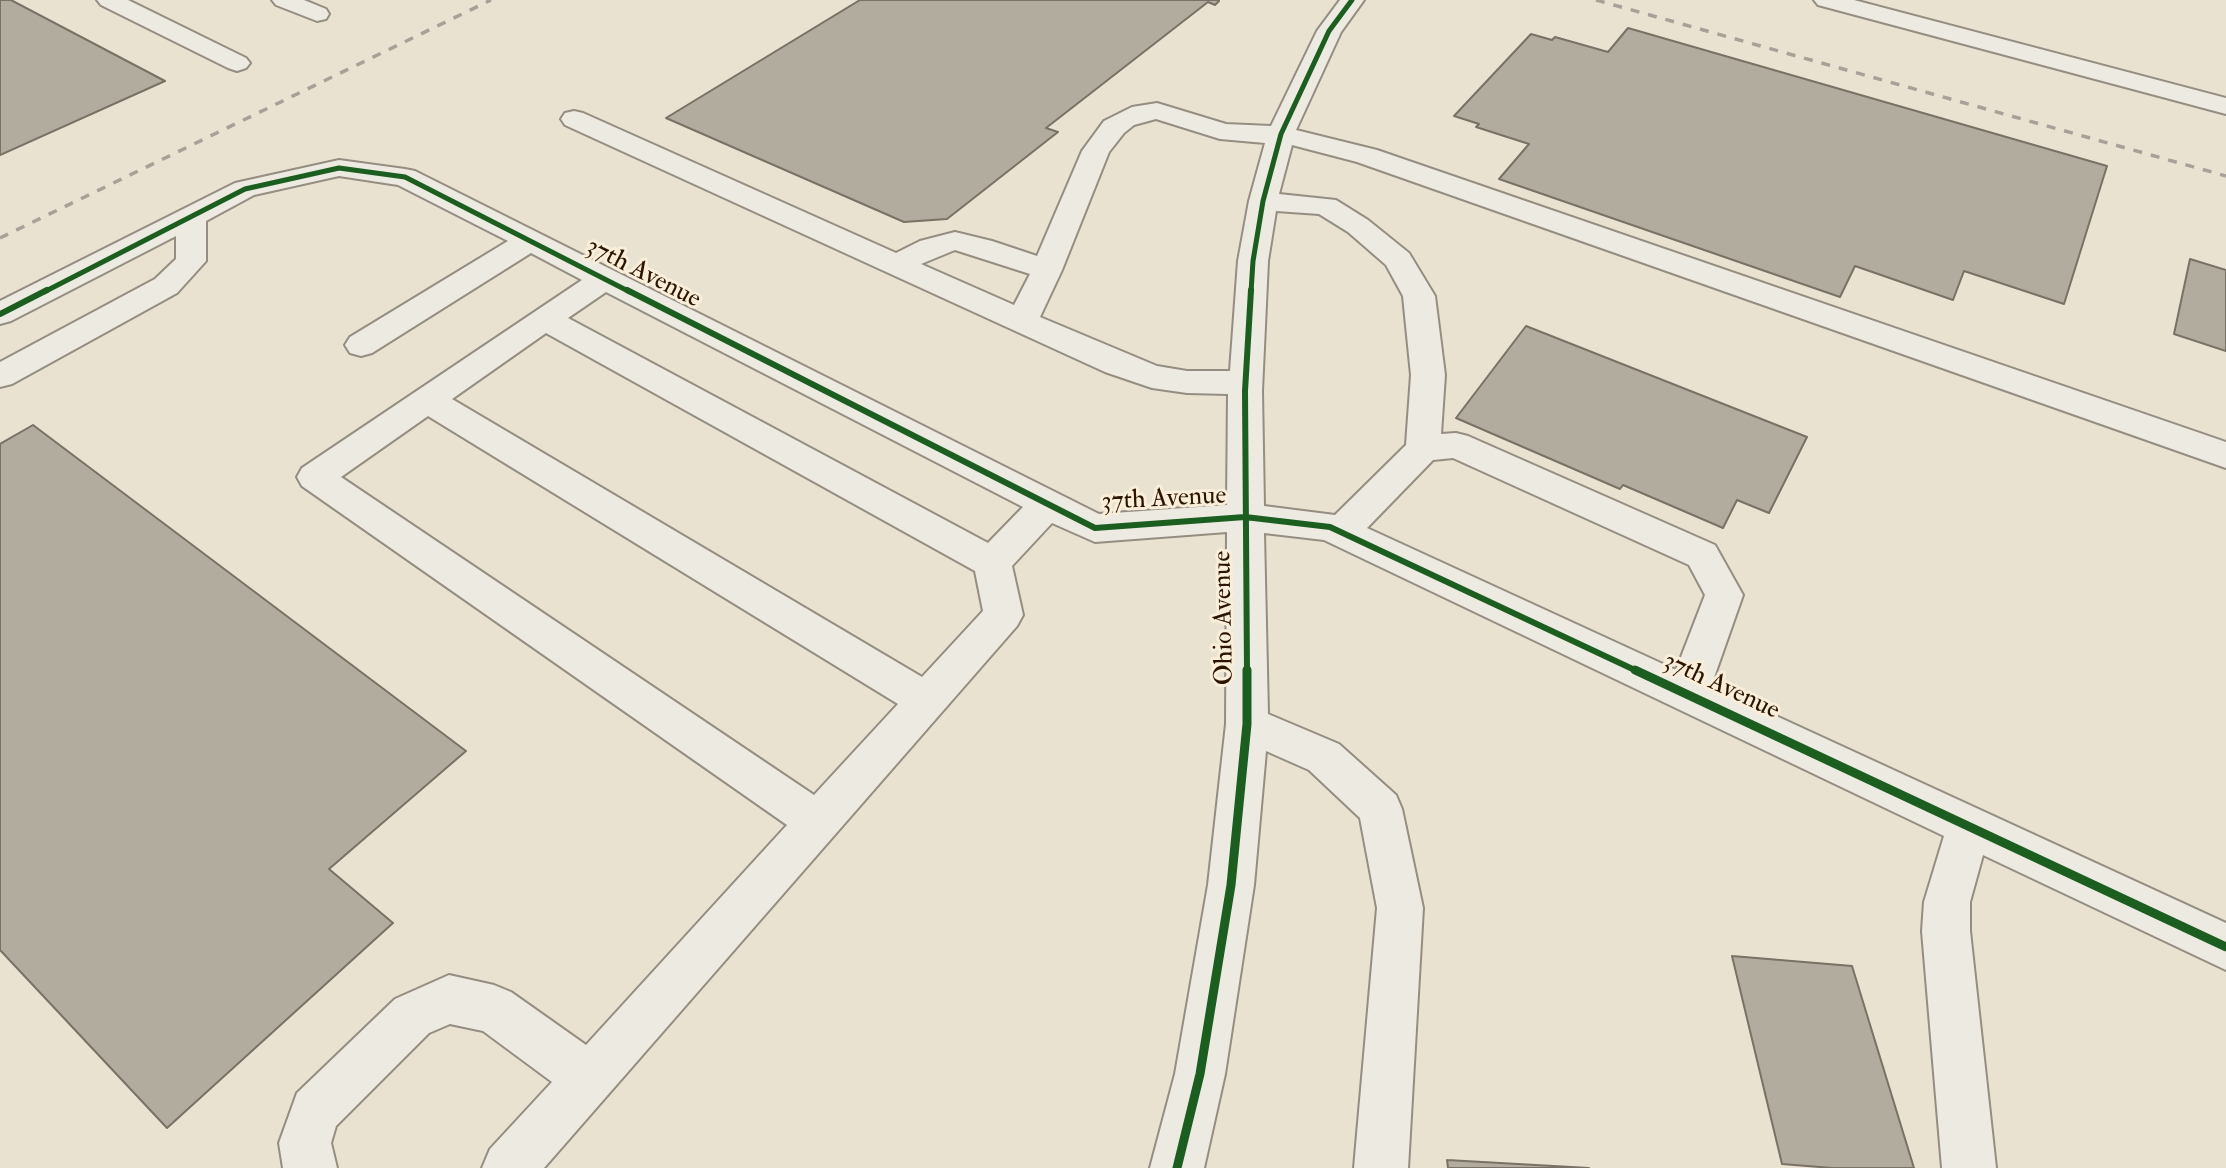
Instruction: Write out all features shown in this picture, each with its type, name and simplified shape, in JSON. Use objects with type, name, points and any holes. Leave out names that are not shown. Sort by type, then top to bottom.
[{"type":"street","points":[[109,0],[237,63]]},
{"type":"street","points":[[284,0],[317,14]]},
{"type":"street","name":"Ohio Avenue","points":[[1177,1168],[1200,1074],[1228,899],[1247,724],[1245,383],[1253,261],[1263,201],[1281,134],[1323,42],[1352,0]]},
{"type":"street","points":[[1826,0],[2226,106]]},
{"type":"street","points":[[1022,321],[1047,270],[1096,151],[1114,127],[1125,119],[1157,111],[1177,115],[1220,131],[1245,135],[1281,134],[1367,156],[2226,455]]},
{"type":"street","points":[[574,119],[1117,365],[1152,377],[1187,382],[1245,383]]},
{"type":"street","name":"37th Avenue","points":[[0,314],[245,189],[339,168],[405,177],[1095,528],[1245,517],[1330,527],[2226,947]]},
{"type":"street","points":[[1263,201],[1326,206],[1359,226],[1398,260],[1419,296],[1429,375],[1423,449]]},
{"type":"street","points":[[0,376],[166,286],[191,261],[191,216]]},
{"type":"street","points":[[361,345],[530,241]]},
{"type":"street","points":[[895,265],[931,247],[955,241],[1047,270]]},
{"type":"street","points":[[605,278],[315,477],[818,822]]},
{"type":"street","points":[[509,1168],[1003,615],[992,563],[545,319]]},
{"type":"street","points":[[428,400],[926,700]]},
{"type":"street","points":[[1340,532],[1423,449],[1456,445],[1702,555],[1724,595],[1687,695]]},
{"type":"street","points":[[992,563],[1048,504]]},
{"type":"street","points":[[1247,724],[1324,757],[1380,809],[1400,908],[1381,1168]]},
{"type":"street","points":[[1969,827],[1947,902],[1946,931],[1969,1168]]},
{"type":"street","points":[[310,1168],[306,1143],[315,1111],[412,1017],[449,999],[494,1009],[589,1078]]},
{"type":"building","points":[[0,0],[11,0],[165,81],[0,155]]},
{"type":"building","points":[[860,0],[1219,1],[1215,5],[1208,2],[1046,128],[1058,132],[947,219],[904,222],[666,118]]},
{"type":"building","points":[[1628,28],[2107,166],[2064,304],[1964,271],[1953,300],[1855,266],[1840,297],[1499,179],[1529,144],[1476,127],[1479,124],[1454,116],[1531,34],[1552,40],[1555,37],[1608,52]]},
{"type":"building","points":[[2190,259],[2226,270],[2226,351],[2174,334]]},
{"type":"building","points":[[1526,326],[1807,437],[1769,513],[1737,500],[1723,528],[1623,485],[1620,489],[1456,418]]},
{"type":"building","points":[[33,425],[466,751],[329,869],[393,923],[167,1128],[0,950],[0,444]]},
{"type":"building","points":[[1732,956],[1852,966],[1914,1168],[1832,1168],[1782,1164]]},
{"type":"building","points":[[1447,1160],[1589,1168],[1448,1168]]},
{"type":"railway","points":[[0,238],[491,0]]},
{"type":"railway","points":[[1596,0],[2226,176]]},
{"type":"cycle path","points":[[1177,1168],[1200,1074],[1231,885],[1247,724],[1245,391],[1253,261],[1263,201],[1281,134],[1329,31],[1352,0]]},
{"type":"cycle path","points":[[0,314],[245,189],[339,168],[405,177],[1095,528],[1245,517],[1330,527],[2226,947]]}]
